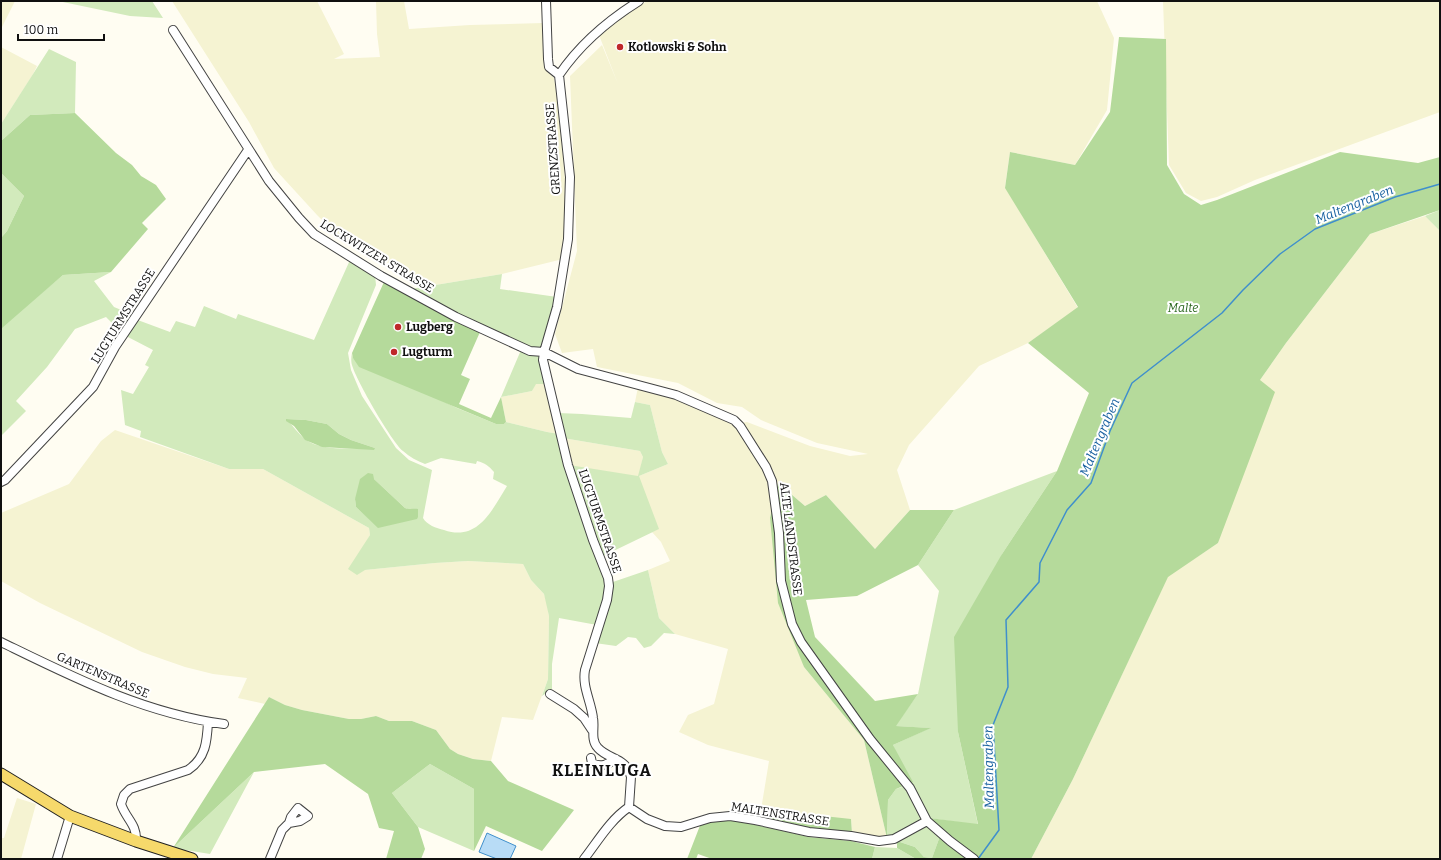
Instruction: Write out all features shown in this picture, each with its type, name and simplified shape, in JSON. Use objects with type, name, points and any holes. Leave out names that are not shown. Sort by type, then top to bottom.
[{"type":"main road","points":[[1,774],[70,816],[149,846],[192,859]]},
{"type":"street","points":[[546,1],[549,67],[559,75],[570,59],[590,37],[617,14],[639,1]]},
{"type":"street","name":"LOCKWITZER STRASSE","points":[[173,30],[269,181],[314,234],[382,276],[456,317],[530,351],[544,352]]},
{"type":"street","name":"GRENZSTRASSE","points":[[544,352],[557,306],[568,239],[570,177],[559,75]]},
{"type":"street","name":"LUGTURMSTRASSE","points":[[1,482],[5,480],[93,387],[115,347],[248,150]]},
{"type":"street","name":"LUGTURMSTRASSE","points":[[544,352],[543,360],[568,465],[593,540],[608,578],[609,586],[607,600],[584,676],[585,691],[593,720],[592,730],[595,744],[598,749],[616,759]]},
{"type":"street","name":"ALTE LANDSTRASSE","points":[[544,352],[578,369],[676,395],[734,420],[740,426],[766,467],[772,481],[779,533],[781,581],[794,629],[801,642],[870,739],[910,788],[928,821],[950,841],[974,859]]},
{"type":"street","name":"GARTENSTRASSE","points":[[1,642],[109,693],[147,707],[208,722],[224,724]]},
{"type":"street","points":[[550,694],[574,708],[584,718],[592,730]]},
{"type":"street","points":[[136,841],[135,828],[124,812],[121,804],[124,795],[130,789],[188,770],[194,766],[204,752],[208,722]]},
{"type":"street","points":[[584,859],[611,823],[621,812],[629,807],[630,773],[626,766],[616,759],[604,766],[596,765],[592,763],[591,758]]},
{"type":"street","name":"MALTENSTRASSE","points":[[629,807],[647,819],[665,826],[682,827],[710,818],[730,816],[810,832],[851,836],[880,841],[894,839],[928,821]]},
{"type":"street","points":[[57,859],[70,816]]},
{"type":"street","points":[[270,859],[282,830],[289,823]]},
{"type":"shaded area","points":[[1,1],[15,1],[1,29]]},
{"type":"shaded area","points":[[172,1],[317,1],[344,54],[334,59],[380,57],[377,34],[376,1],[404,1],[409,29],[470,25],[543,23],[547,71],[554,78],[560,115],[566,193],[563,259],[502,274],[429,286],[334,232],[274,168],[249,122]]},
{"type":"shaded area","points":[[647,1],[1097,1],[1114,38],[1107,110],[1075,165],[1010,152],[1005,187],[1078,308],[1028,343],[979,366],[909,445],[897,470],[910,510],[875,549],[826,495],[805,506],[778,483],[770,518],[804,667],[864,740],[887,838],[852,833],[851,819],[795,820],[760,816],[769,761],[708,745],[679,732],[688,715],[714,704],[728,649],[675,634],[659,618],[648,570],[670,561],[661,542],[652,532],[658,529],[569,465],[563,438],[640,451],[643,457],[639,476],[668,464],[662,452],[650,405],[635,402],[638,387],[675,397],[734,424],[747,422],[810,446],[850,456],[868,454],[817,443],[761,420],[742,407],[717,403],[678,383],[597,367],[593,349],[562,353],[555,334],[577,251],[570,76],[602,45],[618,84],[599,35]]},
{"type":"shaded area","points":[[1163,1],[1440,1],[1440,112],[1255,180],[1217,197],[1201,201],[1186,193],[1169,165]]},
{"type":"shaded area","points":[[1,47],[37,66],[1,124]]},
{"type":"shaded area","points":[[1425,216],[1440,231],[1440,859],[1031,859],[1073,779],[1168,576],[1218,543],[1260,380],[1286,343],[1370,234]]},
{"type":"shaded area","points":[[535,384],[547,384],[559,434],[506,422],[501,397],[532,391]]},
{"type":"shaded area","points":[[115,430],[229,469],[263,469],[369,528],[370,535],[364,546],[365,570],[468,561],[523,564],[531,580],[544,594],[549,616],[548,679],[533,720],[502,717],[491,761],[473,759],[458,754],[450,749],[436,730],[412,721],[389,721],[376,716],[361,719],[349,719],[302,710],[285,705],[269,697],[265,704],[238,698],[247,678],[213,674],[185,667],[142,652],[40,603],[1,581],[1,513],[69,484],[101,441]]},
{"type":"shaded area","points":[[17,798],[36,804],[21,859],[1,859],[1,838],[4,838]]},
{"type":"green space","points":[[58,1],[152,1],[163,18],[130,16]]},
{"type":"green space","name":"Malte","points":[[1119,37],[1166,39],[1167,165],[1184,194],[1201,205],[1340,152],[1418,163],[1440,157],[1440,210],[1370,234],[1286,343],[1260,380],[1275,392],[1218,543],[1168,577],[1073,779],[1031,859],[977,859],[929,818],[978,824],[958,732],[954,637],[1002,554],[1057,471],[1089,393],[1028,343],[1078,307],[1005,188],[1010,152],[1075,165],[1110,112]]},
{"type":"green space","points":[[49,49],[76,62],[75,113],[30,115],[1,141],[1,124]]},
{"type":"green space","points":[[75,113],[116,153],[132,165],[141,176],[156,185],[166,199],[142,223],[148,229],[111,272],[63,275],[2,328],[1,238],[7,231],[24,196],[1,173],[1,141],[30,115]]},
{"type":"green space","points":[[1,173],[24,196],[7,231],[1,238]]},
{"type":"green space","points":[[1440,210],[1440,231],[1425,216]]},
{"type":"green space","points":[[350,260],[375,275],[376,285],[348,353],[351,370],[362,396],[396,448],[409,460],[432,470],[423,518],[427,523],[435,527],[456,533],[466,532],[475,528],[483,522],[496,505],[507,486],[493,479],[494,472],[487,465],[480,462],[477,461],[476,464],[441,458],[425,464],[414,459],[403,451],[383,424],[360,384],[352,364],[352,353],[353,358],[457,408],[496,424],[504,424],[506,422],[559,434],[607,586],[597,625],[559,618],[552,664],[552,689],[542,696],[548,679],[549,616],[544,594],[531,580],[523,564],[468,561],[435,563],[365,570],[357,575],[348,569],[370,535],[369,528],[263,469],[229,469],[140,437],[141,431],[125,425],[121,390],[133,394],[149,367],[145,365],[153,350],[126,336],[135,319],[170,332],[176,321],[195,327],[204,306],[236,319],[238,314],[314,340]],"holes":[[[286,419],[306,420],[327,424],[339,434],[351,440],[375,448],[348,449],[320,446],[305,439]],[[374,479],[405,508],[410,510],[415,509],[378,527],[356,507],[355,499]]]},
{"type":"green space","points":[[111,272],[94,281],[114,307],[131,314],[121,332],[106,317],[75,329],[47,367],[16,401],[26,411],[1,436],[1,327],[63,275]]},
{"type":"green space","points":[[502,274],[500,289],[557,297],[541,347],[531,348],[457,314],[411,289]]},
{"type":"green space","points":[[389,281],[480,332],[461,375],[470,379],[459,404],[491,418],[501,397],[506,422],[504,424],[496,424],[359,367],[353,358],[352,353],[384,282]]},
{"type":"green space","points":[[521,350],[541,355],[547,384],[536,384],[532,391],[501,397]]},
{"type":"green space","points":[[635,402],[650,405],[662,452],[668,464],[639,476],[659,529],[601,557],[569,465],[638,476],[643,457],[640,451],[563,438],[558,413],[631,418]]},
{"type":"green space","points":[[286,419],[306,420],[327,424],[339,434],[351,440],[375,448],[374,450],[322,447],[305,440],[294,426],[286,421]]},
{"type":"green space","points":[[1057,471],[1002,554],[958,732],[978,825],[929,818],[909,784],[893,745],[930,728],[895,726],[918,694],[939,591],[918,565],[954,510]]},
{"type":"green space","points":[[368,473],[373,474],[374,479],[405,508],[418,509],[417,519],[378,528],[356,507],[355,499],[360,479]]},
{"type":"green space","points":[[778,483],[805,506],[826,495],[875,549],[910,510],[954,510],[918,565],[857,596],[806,600],[815,637],[875,701],[918,694],[896,726],[931,728],[893,745],[913,782],[896,789],[888,800],[887,838],[864,740],[804,667],[778,603],[770,518]]},
{"type":"green space","points":[[648,570],[659,618],[675,634],[664,633],[651,646],[644,648],[636,638],[628,637],[616,646],[595,643],[610,583]]},
{"type":"green space","points":[[269,697],[285,705],[302,710],[349,719],[361,719],[376,716],[389,721],[412,721],[436,730],[450,749],[458,754],[473,759],[491,761],[508,781],[574,810],[542,851],[486,826],[474,851],[474,789],[430,764],[392,793],[418,827],[425,849],[421,859],[386,859],[394,831],[379,828],[368,794],[325,764],[254,772],[173,848]]},
{"type":"green space","points":[[430,764],[474,789],[474,851],[418,827],[392,793]]},
{"type":"green space","points":[[254,772],[210,854],[173,848]]},
{"type":"green space","points":[[905,786],[924,821],[887,838],[888,800],[896,789]]},
{"type":"green space","points":[[805,814],[851,819],[852,833],[809,829],[766,821],[766,817],[795,820]]},
{"type":"green space","points":[[730,819],[809,837],[851,841],[875,847],[872,859],[712,859],[698,854],[696,859],[687,859],[701,823]]},
{"type":"green space","points":[[924,824],[940,836],[932,858],[924,857],[915,847],[897,841]]},
{"type":"green space","points":[[940,836],[966,859],[916,859],[897,848],[897,841],[915,847],[924,857],[932,858]]},
{"type":"green space","points":[[875,847],[897,848],[916,859],[872,859]]},
{"type":"water","points":[[487,833],[516,846],[510,859],[497,859],[479,852]]},
{"type":"waterway","name":"Maltengraben","points":[[978,859],[999,830],[993,725],[1008,687],[1006,620],[1039,582],[1040,563],[1067,510],[1091,483],[1110,431],[1132,383],[1222,313],[1280,254],[1315,229],[1395,197],[1440,184]]},
{"type":"place","name":"Kotlowski & Sohn","points":[[620,47]]},
{"type":"place","name":"Lugberg","points":[[398,327]]},
{"type":"place","name":"Lugturm","points":[[394,352]]},
{"type":"district","name":"KLEINLUGA","points":[[602,770]]}]
